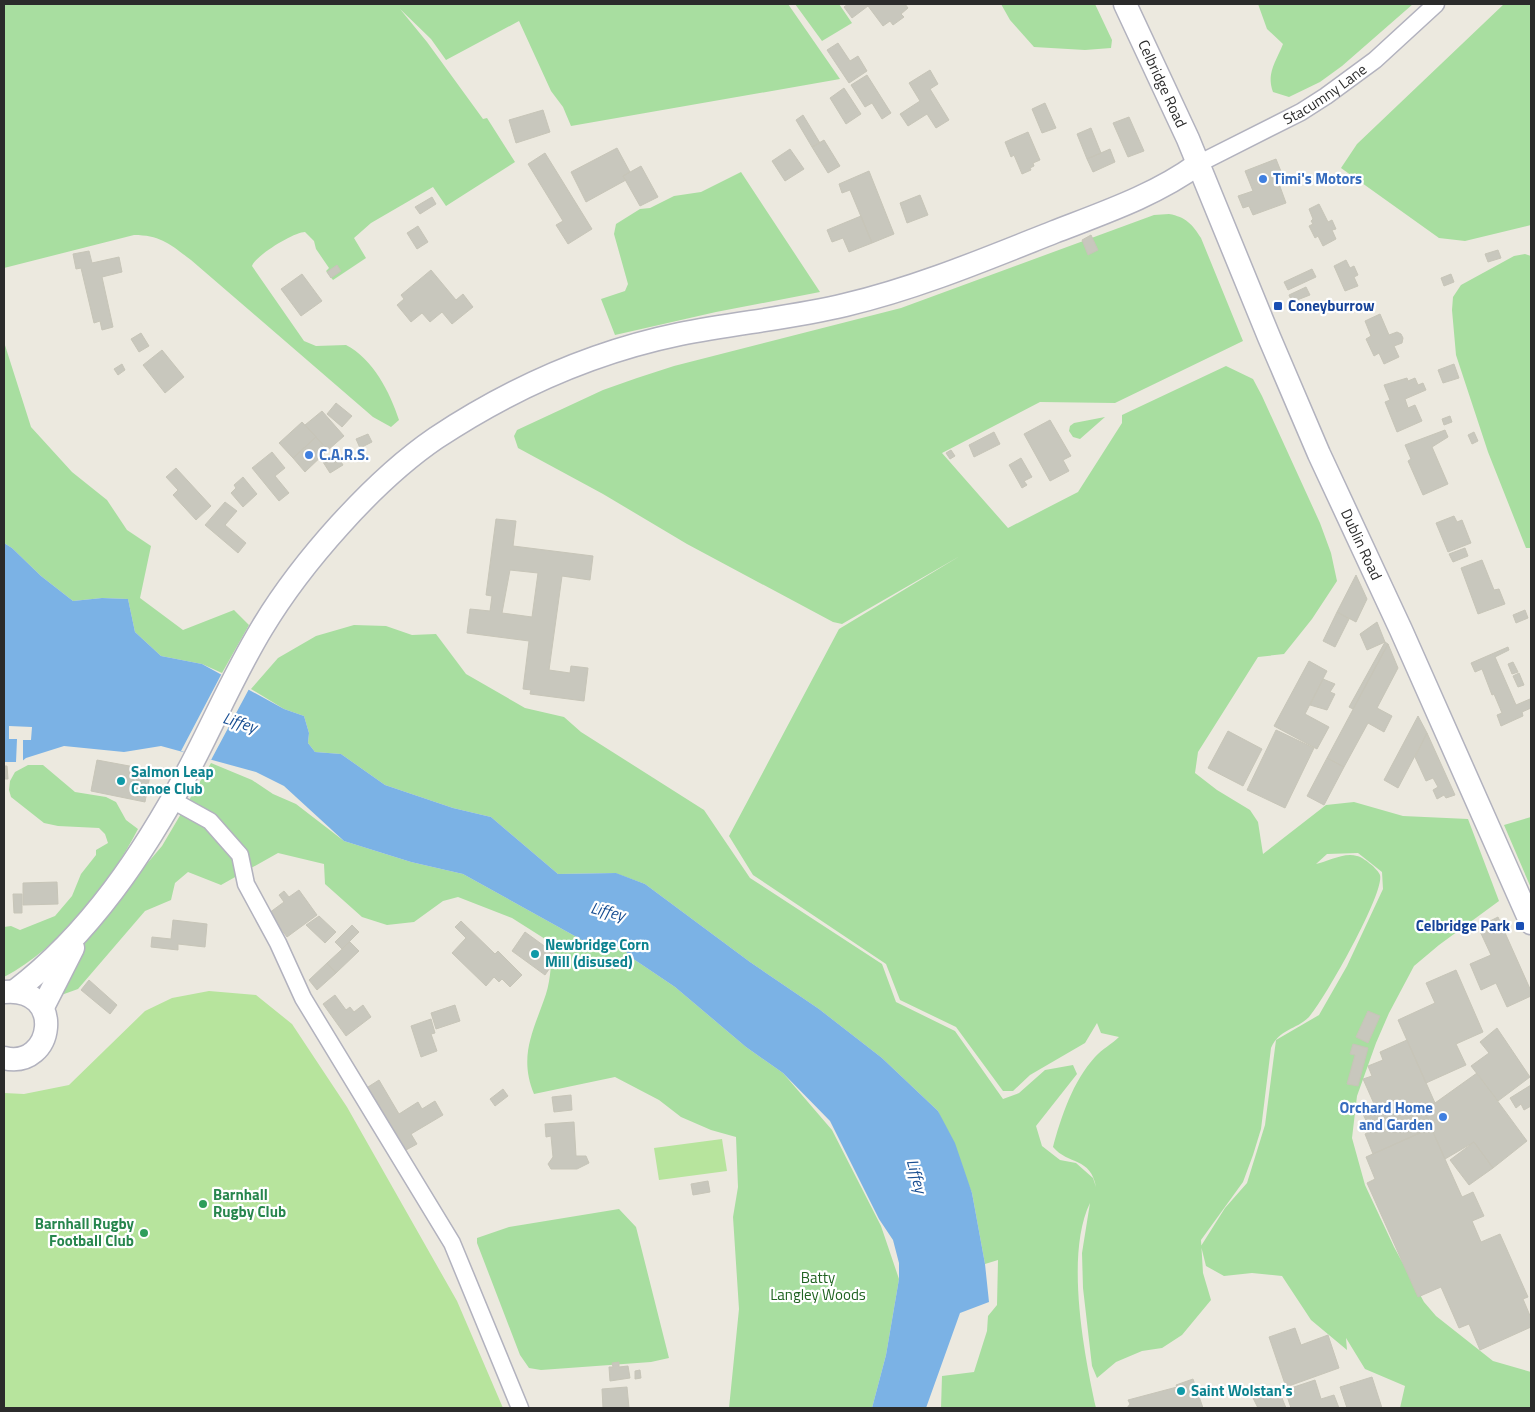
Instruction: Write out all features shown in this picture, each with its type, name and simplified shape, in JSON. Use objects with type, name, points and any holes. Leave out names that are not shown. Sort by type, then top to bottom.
[{"type":"main road","name":"Celbridge Road","points":[[1125,4],[1198,164]]},
{"type":"main road","points":[[7,991],[54,958],[83,928],[143,849],[189,769],[246,655],[264,625],[300,574],[355,510],[386,478],[414,454],[472,415],[532,384],[595,358],[679,334],[843,306],[921,283],[1076,223],[1173,182],[1198,164]]},
{"type":"main road","name":"Dublin Road","points":[[1198,164],[1290,386],[1531,923]]},
{"type":"main road","points":[[43,1007],[83,928]]},
{"type":"main road","points":[[4,1058],[18,1059],[29,1055],[40,1046],[45,1036],[46,1020],[43,1007],[34,998],[7,991]]},
{"type":"street","name":"Stacumny Lane","points":[[1198,164],[1301,112],[1326,96],[1376,60],[1436,4]]},
{"type":"street","points":[[172,800],[210,821],[240,854],[246,884],[278,944],[303,998],[452,1243],[520,1408]]},
{"type":"green space","points":[[4,4],[788,4],[840,79],[571,126],[563,107],[551,91],[519,21],[446,60],[431,39],[400,9],[427,42],[483,119],[487,118],[515,162],[446,206],[433,187],[371,223],[354,238],[366,258],[333,280],[326,271],[329,268],[316,249],[314,241],[305,232],[292,236],[276,245],[260,256],[252,266],[304,341],[316,346],[346,345],[356,351],[372,368],[391,398],[399,420],[391,427],[373,417],[191,260],[171,245],[159,239],[134,235],[4,268]]},
{"type":"green space","points":[[795,4],[839,4],[852,23],[822,41]]},
{"type":"green space","points":[[1001,4],[1095,4],[1112,40],[1111,48],[1085,50],[1034,47],[1010,20]]},
{"type":"green space","points":[[1258,4],[1413,4],[1342,66],[1320,82],[1289,97],[1273,92],[1271,73],[1283,44],[1267,29]]},
{"type":"green space","points":[[1504,4],[1531,4],[1531,225],[1465,241],[1439,238],[1341,168],[1357,144]]},
{"type":"green space","points":[[741,172],[820,292],[716,312],[615,335],[601,299],[625,291],[628,284],[614,234],[616,224],[640,209],[650,208],[674,196],[701,192]]},
{"type":"green space","points":[[1169,214],[1180,217],[1188,222],[1201,238],[1243,341],[1115,403],[1040,402],[942,453],[1008,528],[1078,492],[1122,423],[1122,415],[1226,366],[1253,379],[1320,523],[1331,553],[1337,581],[1312,619],[1284,654],[1258,657],[1198,752],[1195,773],[1217,790],[1250,810],[1258,822],[1263,854],[1326,805],[1354,802],[1403,816],[1468,819],[1499,901],[1414,966],[1389,1013],[1376,1043],[1357,1096],[1352,1138],[1365,1185],[1394,1247],[1424,1302],[1436,1316],[1493,1361],[1531,1372],[1531,1408],[1400,1408],[1405,1386],[1365,1369],[1346,1338],[1347,1350],[1311,1320],[1282,1276],[1252,1273],[1224,1276],[1206,1266],[1201,1248],[1203,1273],[1211,1300],[1182,1335],[1162,1348],[1142,1351],[1116,1362],[1097,1378],[1092,1366],[1083,1288],[1082,1253],[1090,1203],[1083,1224],[1079,1249],[1078,1276],[1082,1333],[1096,1408],[941,1408],[942,1376],[974,1372],[987,1331],[988,1316],[997,1305],[998,1260],[985,1264],[972,1193],[938,1111],[882,1058],[819,1009],[750,962],[645,884],[615,873],[558,874],[491,817],[453,808],[385,785],[341,754],[315,752],[308,743],[309,733],[304,716],[284,709],[251,689],[278,658],[316,636],[354,625],[386,626],[412,635],[436,634],[466,674],[525,708],[564,717],[581,732],[704,810],[750,878],[882,964],[896,1002],[955,1031],[1003,1099],[1019,1093],[1045,1070],[1073,1065],[1077,1074],[1036,1126],[1042,1146],[1060,1160],[1076,1163],[1093,1178],[1096,1187],[1093,1177],[1084,1166],[1065,1157],[1053,1147],[1064,1112],[1080,1077],[1098,1054],[1119,1037],[1101,1033],[1097,1023],[1085,1043],[1030,1075],[1013,1091],[1003,1091],[956,1027],[900,1000],[886,964],[753,875],[729,836],[839,629],[960,556],[842,624],[833,622],[687,544],[603,494],[518,448],[514,436],[517,430],[603,390],[637,378],[674,366],[901,308],[1154,215]],"holes":[[[1358,853],[1382,872],[1383,889],[1347,966],[1319,1015],[1276,1040],[1265,1125],[1247,1183],[1225,1208],[1201,1245],[1201,1240],[1243,1182],[1253,1155],[1261,1129],[1271,1048],[1274,1042],[1278,1037],[1309,1017],[1327,991],[1352,947],[1379,886],[1379,873],[1360,857],[1346,855],[1316,864],[1327,854]]]},
{"type":"green space","points":[[1525,254],[1531,256],[1531,548],[1526,548],[1488,452],[1456,355],[1452,310],[1453,297],[1461,285],[1514,256]]},
{"type":"green space","points":[[4,342],[31,427],[72,472],[107,500],[127,530],[151,546],[140,598],[183,630],[234,610],[249,625],[222,673],[202,664],[161,656],[135,632],[128,599],[102,598],[73,601],[4,543]]},
{"type":"green space","points":[[1105,417],[1080,439],[1073,437],[1069,431],[1070,426],[1074,423]]},
{"type":"green space","name":"Batty Langley Woods","points":[[211,763],[252,780],[273,794],[296,804],[344,841],[411,862],[463,874],[591,945],[623,947],[629,956],[675,987],[746,1047],[783,1073],[832,1130],[881,1226],[899,1279],[886,1355],[872,1408],[729,1408],[739,1309],[733,1217],[738,1187],[736,1137],[711,1130],[681,1117],[659,1100],[615,1077],[534,1094],[527,1067],[528,1055],[533,1031],[548,988],[553,944],[512,918],[458,897],[443,901],[414,922],[387,925],[362,917],[325,884],[324,864],[278,853],[221,885],[188,872],[175,883],[171,900],[145,911],[78,989],[53,998],[104,914],[162,846]]},
{"type":"green space","points":[[28,765],[43,765],[75,792],[106,797],[116,802],[126,820],[138,829],[113,872],[81,913],[44,950],[25,965],[4,977],[4,927],[11,926],[20,930],[55,916],[72,896],[81,874],[96,855],[96,850],[108,843],[105,834],[99,828],[58,826],[44,823],[11,797],[9,790],[10,781],[15,772]]},
{"type":"green space","points":[[1531,817],[1531,888],[1504,825]]},
{"type":"green space","name":"Barnhall Rugby Club","points":[[209,991],[256,995],[292,1024],[347,1107],[457,1301],[503,1408],[4,1408],[4,1093],[24,1094],[69,1085],[145,1011],[172,998]]},
{"type":"green space","points":[[722,1139],[727,1171],[659,1180],[654,1148]]},
{"type":"green space","points":[[619,1209],[636,1227],[669,1358],[651,1362],[541,1370],[529,1368],[520,1355],[477,1243],[477,1238],[509,1227]]},
{"type":"water","name":"Liffey","points":[[4,543],[73,601],[102,598],[128,599],[135,632],[161,656],[202,664],[284,709],[304,716],[309,733],[308,743],[315,752],[341,754],[385,785],[453,808],[491,817],[558,874],[616,873],[645,884],[750,962],[819,1009],[882,1058],[938,1111],[955,1143],[972,1193],[985,1264],[989,1302],[960,1313],[926,1408],[872,1408],[886,1355],[899,1279],[899,1263],[893,1240],[879,1219],[830,1121],[783,1073],[746,1047],[675,987],[629,956],[623,947],[591,945],[463,874],[411,862],[344,841],[284,786],[256,772],[161,746],[124,752],[64,746],[26,758],[21,762],[4,762]]},
{"type":"pier","points":[[222,673],[249,689],[211,760],[181,751]]},
{"type":"pier","points":[[9,726],[32,727],[31,740],[23,740],[23,762],[16,762],[17,739],[9,739]]},
{"type":"building","points":[[848,4],[905,4],[908,8],[901,14],[904,17],[893,25],[890,21],[883,26],[868,6],[852,18],[844,7]]},
{"type":"building","points":[[838,43],[850,61],[858,56],[867,71],[849,83],[827,50]]},
{"type":"building","points":[[930,70],[938,84],[930,89],[949,120],[936,128],[927,114],[908,126],[900,114],[920,101],[909,83]]},
{"type":"building","points":[[867,75],[891,113],[882,119],[872,103],[865,107],[851,85]]},
{"type":"building","points":[[844,88],[861,114],[846,124],[830,98]]},
{"type":"building","points":[[1045,103],[1056,128],[1042,133],[1032,109]]},
{"type":"building","points":[[543,110],[550,132],[516,143],[509,120]]},
{"type":"building","points":[[803,115],[820,143],[812,147],[796,120]]},
{"type":"building","points":[[1129,117],[1144,151],[1128,157],[1113,123]]},
{"type":"building","points":[[1091,128],[1101,153],[1087,159],[1077,134]]},
{"type":"building","points":[[1028,132],[1040,160],[1033,163],[1034,166],[1030,168],[1031,170],[1022,174],[1014,155],[1011,157],[1005,142]]},
{"type":"building","points":[[824,140],[840,166],[828,173],[812,147]]},
{"type":"building","points":[[617,148],[630,172],[623,176],[626,180],[586,202],[571,172]]},
{"type":"building","points":[[790,149],[804,169],[785,181],[772,161]]},
{"type":"building","points":[[1110,149],[1115,162],[1093,172],[1087,159]]},
{"type":"building","points":[[545,153],[592,229],[568,244],[556,225],[563,221],[528,164]]},
{"type":"building","points":[[1276,159],[1284,179],[1278,181],[1286,203],[1253,215],[1249,206],[1243,208],[1238,196],[1253,191],[1245,171]]},
{"type":"building","points":[[641,166],[658,197],[640,206],[623,176]]},
{"type":"building","points":[[869,171],[894,234],[872,243],[850,190],[842,193],[839,184]]},
{"type":"building","points":[[920,195],[928,215],[907,223],[900,203]]},
{"type":"building","points":[[432,197],[436,204],[420,214],[415,207]]},
{"type":"building","points":[[1319,204],[1328,222],[1332,220],[1336,229],[1332,230],[1336,239],[1323,246],[1318,236],[1315,238],[1309,226],[1313,224],[1311,221],[1313,219],[1309,209]]},
{"type":"building","points":[[861,216],[872,243],[849,252],[843,238],[832,242],[827,230]]},
{"type":"building","points":[[418,226],[428,242],[417,249],[407,233]]},
{"type":"building","points":[[1091,235],[1098,250],[1088,255],[1082,240]]},
{"type":"building","points":[[1498,250],[1501,258],[1488,262],[1485,254]]},
{"type":"building","points":[[89,251],[92,263],[119,257],[122,272],[102,277],[113,327],[102,330],[100,321],[94,323],[81,268],[76,269],[73,254]]},
{"type":"building","points":[[1346,260],[1350,268],[1354,266],[1358,275],[1354,277],[1358,286],[1345,291],[1334,266]]},
{"type":"building","points":[[337,265],[341,271],[331,278],[327,272]]},
{"type":"building","points":[[1312,269],[1316,277],[1288,290],[1284,282]]},
{"type":"building","points":[[431,270],[456,300],[463,294],[473,307],[452,324],[442,312],[430,322],[422,313],[411,322],[397,305],[404,299],[401,295]]},
{"type":"building","points":[[302,274],[322,301],[301,316],[281,289]]},
{"type":"building","points":[[1451,274],[1454,282],[1444,286],[1441,278]]},
{"type":"building","points":[[1306,287],[1310,295],[1292,302],[1289,295]]},
{"type":"building","points":[[1380,314],[1389,335],[1397,332],[1403,338],[1402,343],[1394,346],[1399,357],[1384,364],[1379,353],[1374,356],[1366,339],[1371,336],[1365,321]]},
{"type":"building","points":[[141,333],[149,346],[139,352],[131,339]]},
{"type":"building","points":[[162,350],[184,377],[165,393],[143,365]]},
{"type":"building","points":[[122,364],[125,370],[118,375],[114,369]]},
{"type":"building","points":[[1454,364],[1459,378],[1443,383],[1438,370]]},
{"type":"building","points":[[1407,378],[1408,381],[1415,378],[1418,385],[1423,383],[1426,390],[1405,399],[1408,408],[1415,405],[1422,421],[1397,432],[1385,402],[1390,400],[1384,385]]},
{"type":"building","points":[[336,403],[352,416],[342,427],[327,414]]},
{"type":"building","points":[[322,411],[344,436],[328,450],[305,425]]},
{"type":"building","points":[[1450,416],[1452,422],[1444,425],[1442,419]]},
{"type":"building","points":[[1050,420],[1071,456],[1063,460],[1069,471],[1050,481],[1024,434]]},
{"type":"building","points":[[302,422],[316,437],[293,458],[279,443]]},
{"type":"building","points":[[1445,430],[1448,437],[1432,447],[1448,484],[1423,495],[1408,461],[1411,459],[1405,445]]},
{"type":"building","points":[[994,432],[1000,444],[974,457],[969,445]]},
{"type":"building","points":[[1474,432],[1478,441],[1472,444],[1468,435]]},
{"type":"building","points":[[368,434],[372,442],[360,448],[356,439]]},
{"type":"building","points":[[316,437],[328,450],[305,472],[293,458]]},
{"type":"building","points":[[951,450],[955,456],[950,459],[946,453]]},
{"type":"building","points":[[272,452],[285,468],[275,476],[289,493],[279,501],[252,468]]},
{"type":"building","points":[[336,454],[343,465],[330,473],[323,462]]},
{"type":"building","points":[[1021,458],[1032,477],[1024,481],[1027,485],[1022,488],[1009,465]]},
{"type":"building","points":[[176,468],[211,506],[196,520],[173,495],[178,490],[166,477]]},
{"type":"building","points":[[243,477],[257,494],[243,507],[231,493],[236,488],[234,485]]},
{"type":"building","points":[[225,502],[237,511],[225,525],[246,543],[238,553],[205,525]]},
{"type":"building","points":[[1454,516],[1457,522],[1462,520],[1471,543],[1448,552],[1436,523]]},
{"type":"building","points":[[496,519],[516,521],[513,546],[593,556],[590,580],[562,576],[549,670],[570,673],[571,666],[588,668],[584,701],[530,694],[531,690],[523,689],[529,641],[467,633],[470,609],[490,611],[492,596],[486,595]],"holes":[[[510,570],[538,573],[532,617],[502,613]]]},
{"type":"building","points":[[1465,548],[1468,556],[1453,562],[1449,554]]},
{"type":"building","points":[[1482,560],[1494,590],[1499,589],[1505,604],[1478,614],[1461,568]]},
{"type":"building","points":[[1356,575],[1367,599],[1356,622],[1337,612]]},
{"type":"building","points":[[1525,610],[1528,618],[1516,623],[1513,615]]},
{"type":"building","points":[[1337,612],[1349,619],[1335,647],[1323,641]]},
{"type":"building","points":[[1377,622],[1385,642],[1367,650],[1360,634]]},
{"type":"building","points":[[1385,642],[1388,644],[1353,709],[1349,707]]},
{"type":"building","points":[[1388,644],[1398,668],[1377,708],[1392,716],[1384,732],[1368,723],[1344,767],[1327,758]]},
{"type":"building","points":[[1508,647],[1509,650],[1495,657],[1516,705],[1530,699],[1531,708],[1522,712],[1523,716],[1501,726],[1497,715],[1502,713],[1494,694],[1492,695],[1482,669],[1475,672],[1471,663]]},
{"type":"building","points":[[1309,661],[1327,671],[1305,714],[1329,727],[1317,749],[1274,726]]},
{"type":"building","points":[[1513,662],[1518,672],[1512,674],[1508,664]]},
{"type":"building","points":[[1519,673],[1524,685],[1518,687],[1513,676]]},
{"type":"building","points":[[1323,679],[1335,684],[1330,692],[1335,694],[1327,710],[1310,705]]},
{"type":"building","points":[[1418,716],[1427,733],[1398,788],[1384,780]]},
{"type":"building","points":[[1276,730],[1314,748],[1285,808],[1247,790]]},
{"type":"building","points":[[1228,731],[1262,749],[1243,786],[1208,768]]},
{"type":"building","points":[[1427,733],[1455,795],[1446,798],[1444,795],[1437,799],[1433,790],[1438,787],[1433,778],[1426,781],[1415,757]]},
{"type":"building","points":[[1327,758],[1344,767],[1324,805],[1307,796]]},
{"type":"building","name":"Salmon Leap Canoe Club","points":[[97,760],[151,770],[145,802],[91,791]]},
{"type":"building","points":[[4,766],[7,766],[8,779],[4,779]]},
{"type":"building","points":[[57,882],[58,904],[23,905],[23,883]]},
{"type":"building","points":[[299,890],[317,915],[287,937],[269,913],[284,902],[279,895],[284,891],[289,897]]},
{"type":"building","points":[[13,894],[22,894],[22,913],[14,913]]},
{"type":"building","points":[[319,916],[336,932],[325,943],[306,925]]},
{"type":"building","points":[[1498,917],[1531,991],[1531,996],[1507,1007],[1496,983],[1481,990],[1470,964],[1491,955],[1478,927]]},
{"type":"building","points":[[173,920],[207,924],[205,947],[178,944],[178,950],[151,947],[152,937],[171,939]]},
{"type":"building","points":[[461,921],[495,954],[498,951],[522,975],[510,987],[502,979],[499,982],[494,977],[486,986],[452,953],[466,938],[455,927]]},
{"type":"building","points":[[352,925],[359,932],[342,949],[335,942]]},
{"type":"building","name":"Newbridge Corn Mill (disused)","points":[[525,932],[558,956],[545,975],[512,951]]},
{"type":"building","points":[[350,942],[359,951],[336,973],[327,963]]},
{"type":"building","points":[[327,963],[336,973],[317,990],[309,980]]},
{"type":"building","points":[[1456,970],[1483,1032],[1456,1044],[1466,1065],[1426,1083],[1398,1020],[1435,1003],[1426,983]]},
{"type":"building","points":[[89,980],[117,1005],[110,1014],[81,990]]},
{"type":"building","points":[[335,995],[346,1010],[350,1007],[354,1012],[363,1005],[371,1017],[346,1036],[323,1004]]},
{"type":"building","points":[[455,1005],[460,1021],[436,1029],[431,1013]]},
{"type":"building","points":[[1368,1011],[1380,1016],[1368,1043],[1356,1037]]},
{"type":"building","points":[[431,1019],[435,1033],[431,1034],[437,1051],[421,1057],[411,1026]]},
{"type":"building","points":[[1497,1028],[1530,1077],[1498,1101],[1471,1066],[1489,1053],[1480,1042]]},
{"type":"building","points":[[1407,1040],[1435,1103],[1423,1109],[1431,1128],[1373,1154],[1365,1134],[1371,1131],[1362,1112],[1375,1106],[1363,1079],[1372,1076],[1368,1066],[1383,1060],[1380,1052]]},
{"type":"building","points":[[1353,1044],[1368,1048],[1358,1086],[1347,1084],[1355,1055],[1350,1054]]},
{"type":"building","points":[[1477,1073],[1527,1141],[1493,1168],[1474,1142],[1445,1159],[1423,1109],[1435,1103]]},
{"type":"building","points":[[379,1080],[399,1114],[418,1102],[422,1109],[435,1101],[443,1115],[411,1134],[417,1144],[406,1150],[368,1087]]},
{"type":"building","points":[[1531,1085],[1531,1106],[1524,1110],[1521,1104],[1516,1108],[1510,1098]]},
{"type":"building","points":[[503,1089],[508,1096],[495,1106],[490,1099]]},
{"type":"building","points":[[571,1095],[572,1110],[554,1112],[552,1097]]},
{"type":"building","points":[[574,1122],[576,1156],[586,1156],[589,1163],[577,1169],[551,1169],[548,1164],[553,1157],[551,1136],[546,1137],[545,1124]]},
{"type":"building","points":[[1431,1128],[1462,1197],[1473,1192],[1484,1216],[1472,1221],[1481,1242],[1500,1234],[1528,1297],[1523,1299],[1531,1318],[1531,1327],[1480,1350],[1469,1324],[1459,1328],[1441,1287],[1418,1297],[1367,1183],[1375,1179],[1366,1157]]},
{"type":"building","points":[[1474,1142],[1493,1168],[1469,1185],[1450,1160]]},
{"type":"building","points":[[708,1181],[710,1192],[693,1195],[691,1184]]},
{"type":"building","points":[[1295,1328],[1301,1345],[1328,1335],[1339,1368],[1286,1387],[1269,1337]]},
{"type":"building","points":[[619,1362],[619,1367],[628,1366],[630,1378],[610,1381],[609,1367],[613,1367],[612,1363]]},
{"type":"building","points":[[640,1370],[641,1378],[635,1379],[635,1371]]},
{"type":"building","points":[[1372,1377],[1382,1408],[1347,1408],[1340,1387]]},
{"type":"building","name":"Saint Wolstan's","points":[[1193,1379],[1203,1408],[1127,1408],[1130,1404],[1128,1400],[1177,1387],[1176,1385]]},
{"type":"building","points":[[1315,1380],[1321,1399],[1334,1395],[1339,1408],[1291,1408],[1285,1390]]},
{"type":"building","points":[[627,1387],[629,1408],[603,1408],[602,1389]]},
{"type":"building","points":[[1278,1388],[1286,1408],[1258,1408],[1253,1398]]},
{"type":"place","name":"Timi's Motors","points":[[1263,179]]},
{"type":"place","name":"Coneyburrow","points":[[1278,306]]},
{"type":"place","name":"C.A.R.S.","points":[[309,455]]},
{"type":"place","name":"Salmon Leap Canoe Club","points":[[121,781]]},
{"type":"place","name":"Celbridge Park","points":[[1520,926]]},
{"type":"place","name":"Newbridge Corn Mill (disused)","points":[[535,954]]},
{"type":"place","name":"Orchard Home and Garden","points":[[1443,1117]]},
{"type":"place","name":"Barnhall Rugby Club","points":[[203,1204]]},
{"type":"place","name":"Barnhall Rugby Football Club","points":[[144,1233]]},
{"type":"place","name":"Saint Wolstan's","points":[[1181,1391]]}]
